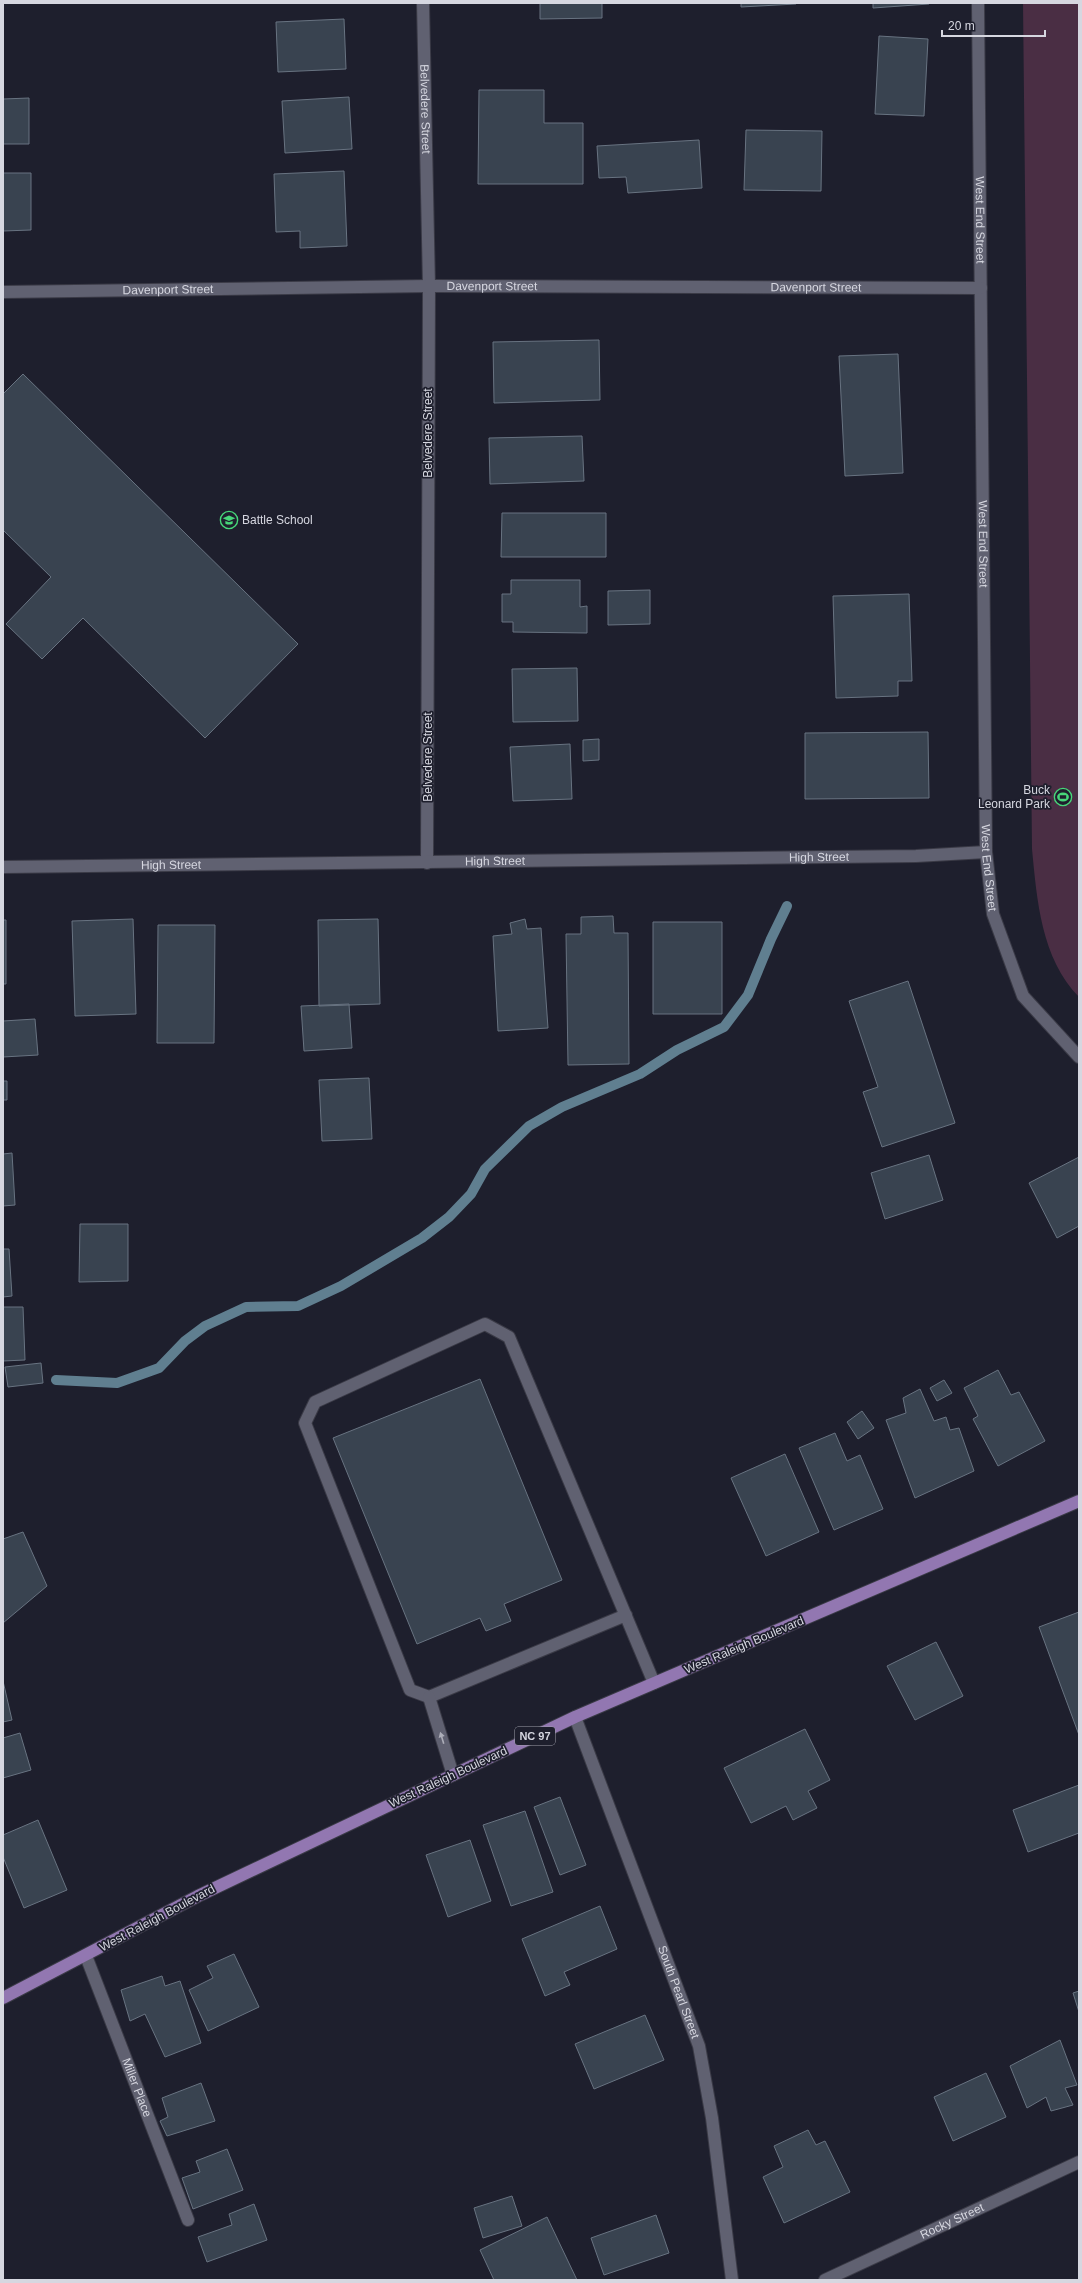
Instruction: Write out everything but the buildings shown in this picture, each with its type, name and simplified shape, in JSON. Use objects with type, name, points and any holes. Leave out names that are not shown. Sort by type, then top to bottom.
[{"type":"main road","name":"West Raleigh Boulevard","points":[[3,1998],[86,1956],[198,1896],[575,1717],[1079,1501]]},
{"type":"street","name":"Belvedere Street","points":[[423,3],[429,286],[427,863]]},
{"type":"street","name":"West End Street","points":[[978,3],[986,852],[994,914],[1023,996],[1079,1057]]},
{"type":"street","name":"Davenport Street","points":[[3,292],[429,286],[981,288]]},
{"type":"street","name":"High Street","points":[[3,867],[908,856],[986,852]]},
{"type":"street","points":[[626,1615],[429,1697],[410,1690],[305,1423],[315,1402],[485,1324],[509,1336],[626,1615],[654,1683]]},
{"type":"street","points":[[429,1697],[453,1775]]},
{"type":"street","name":"South Pearl Street","points":[[575,1717],[699,2046],[712,2118],[732,2280]]},
{"type":"street","name":"Miller Place","points":[[86,1956],[188,2220]]},
{"type":"street","name":"Rocky Street","points":[[825,2280],[1079,2162]]},
{"type":"shaded area","name":"Buck Leonard Park","points":[[1023,3],[1079,3],[1079,997],[1066,982],[1056,965],[1043,928],[1036,888],[1032,849]]},
{"type":"waterway","points":[[56,1380],[117,1383],[159,1368],[185,1341],[205,1326],[246,1307],[298,1306],[341,1286],[422,1238],[449,1217],[471,1194],[485,1169],[529,1126],[562,1107],[640,1074],[677,1050],[724,1027],[748,995],[771,939],[787,906]]},
{"type":"place","name":"Battle School","points":[[229,520]]},
{"type":"place","name":"Buck Leonard Park","points":[[1063,797]]}]
